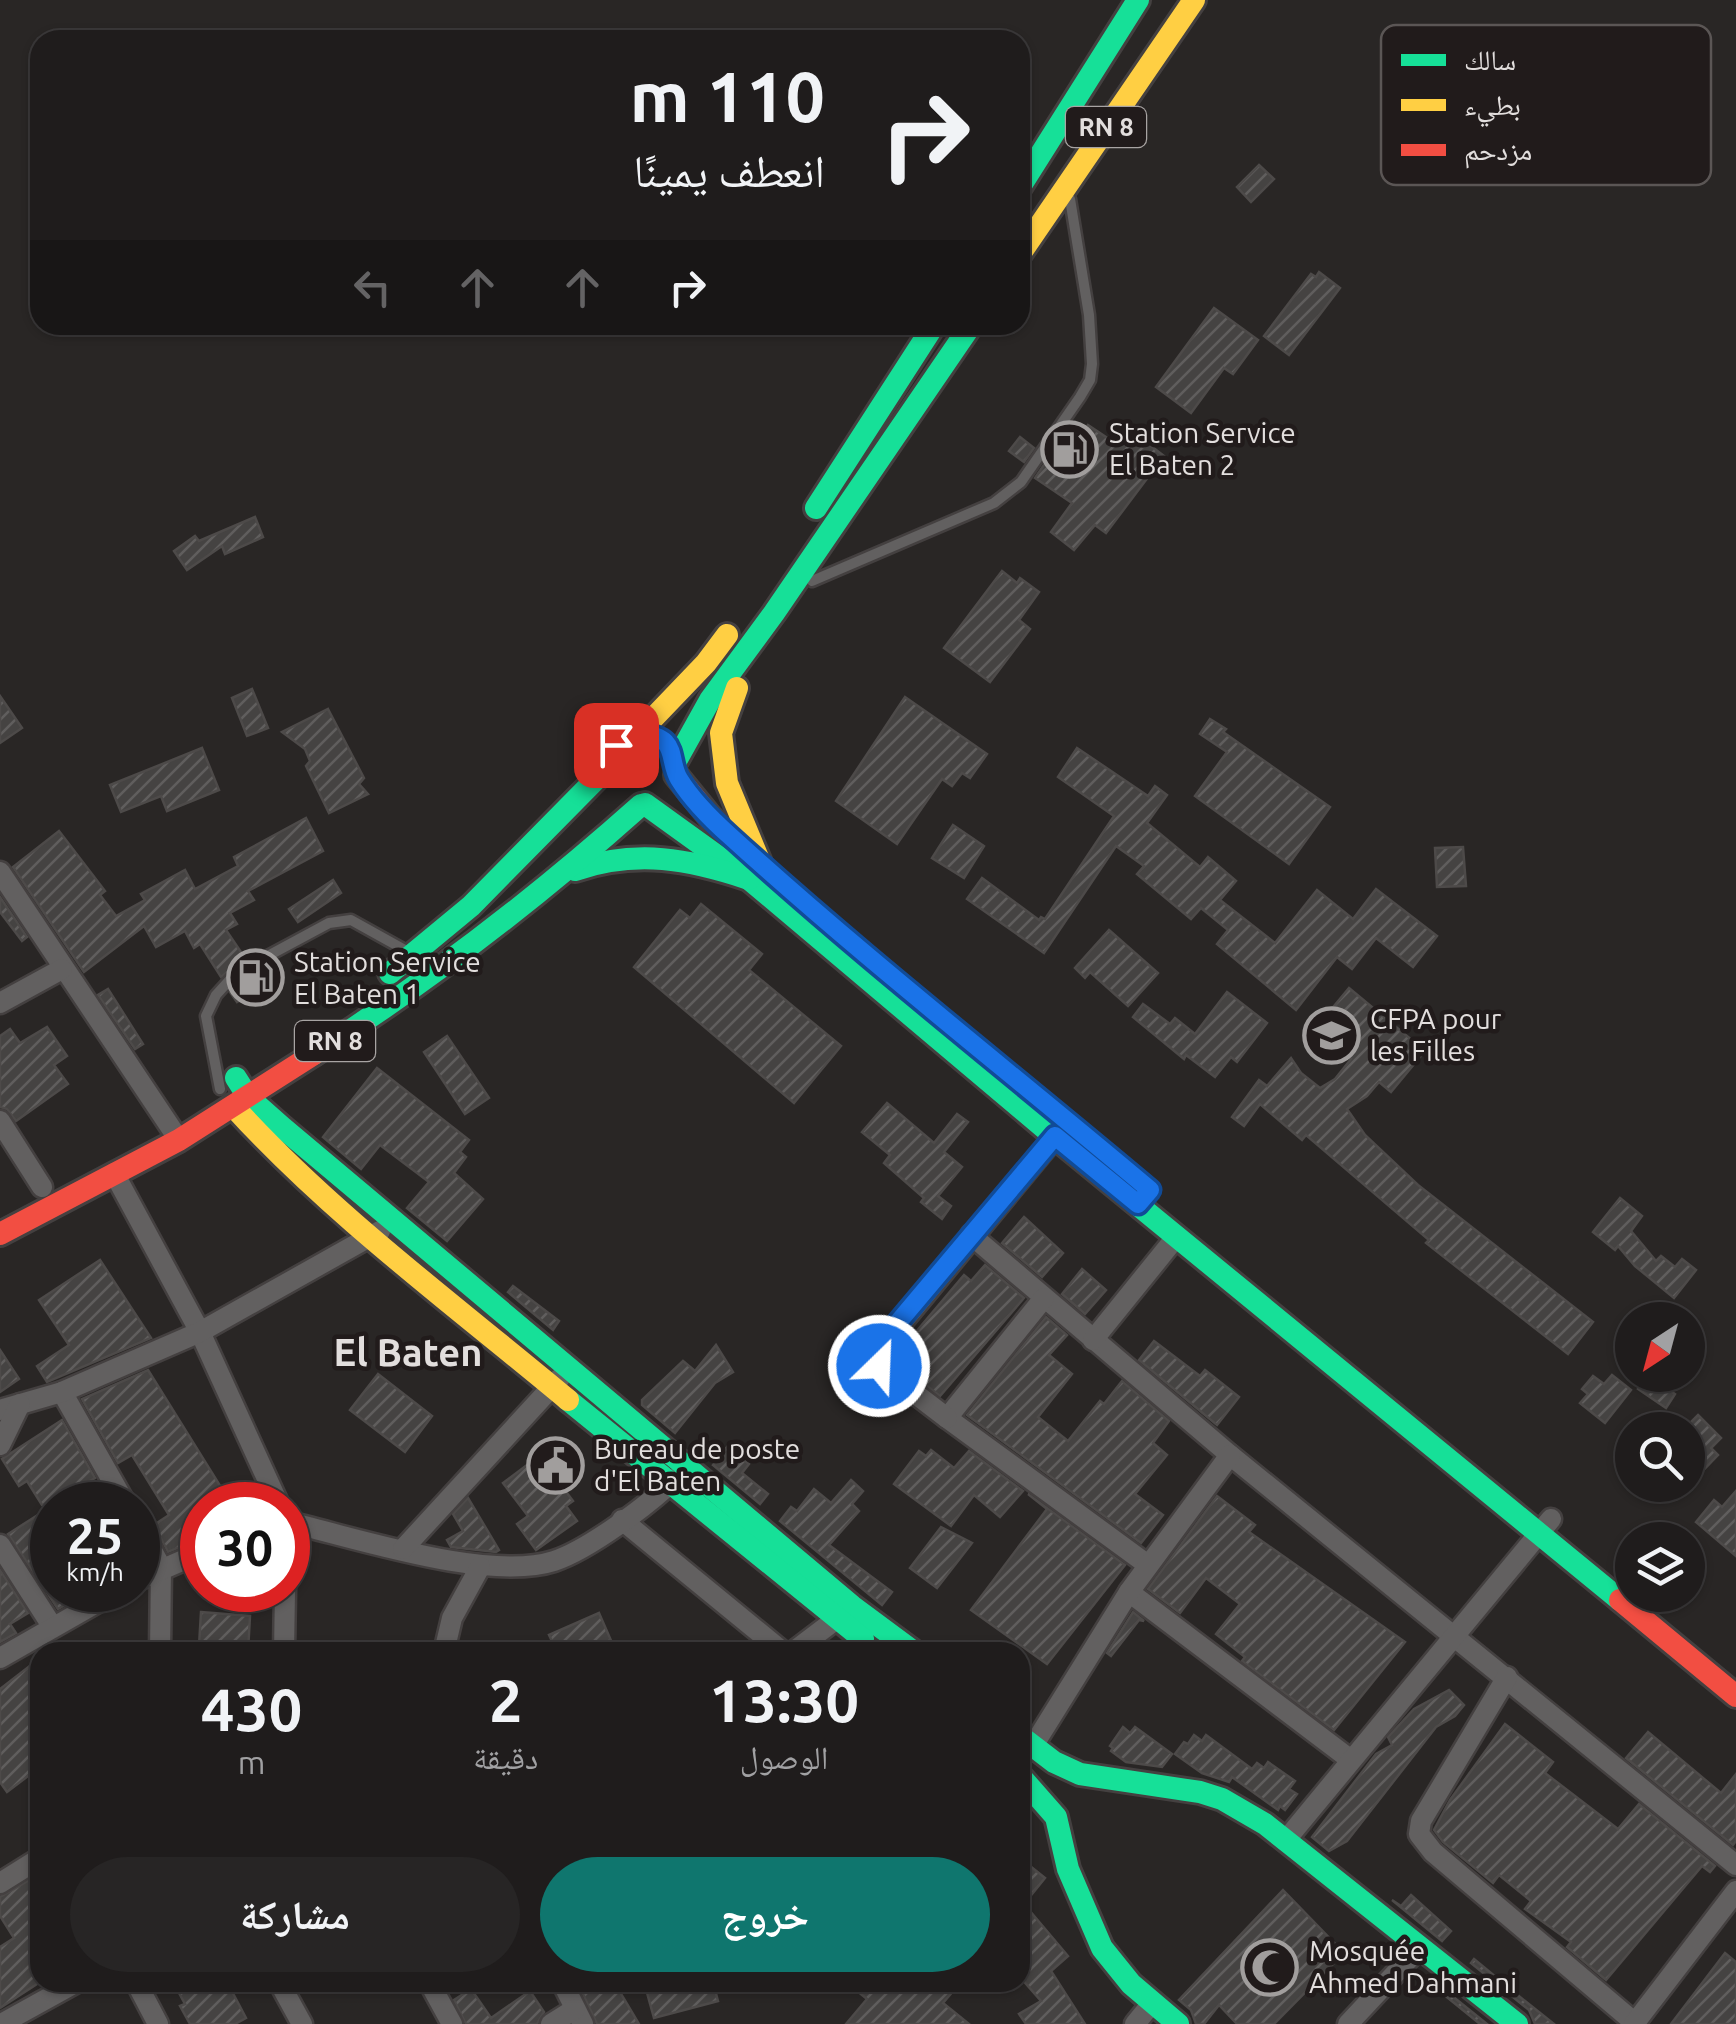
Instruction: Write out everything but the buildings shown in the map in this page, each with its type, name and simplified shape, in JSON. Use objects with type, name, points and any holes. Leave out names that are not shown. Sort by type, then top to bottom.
[{"type":"main road","name":"RN 8","points":[[1030,171],[1138,0]]},
{"type":"main road","name":"RN 8","points":[[1030,239],[1194,0]]},
{"type":"main road","points":[[798,534],[927,335]]},
{"type":"main road","points":[[625,793],[664,797],[710,700],[789,592],[964,335]]},
{"type":"main road","points":[[755,872],[727,784],[721,734],[774,613]]},
{"type":"main road","points":[[742,615],[706,663],[638,734],[616,745],[625,793],[755,872],[1545,1526],[1736,1696]]},
{"type":"main road","points":[[638,734],[662,740],[676,768],[711,818],[755,872],[1055,1136],[1144,1197],[1177,1236],[1545,1526],[1615,1573]]},
{"type":"main road","name":"RN 8","points":[[0,1234],[114,1173],[164,1130],[371,1018],[563,874],[625,793]]},
{"type":"main road","name":"RN 8","points":[[367,989],[414,956],[471,906],[625,793]]},
{"type":"main road","points":[[563,874],[603,858],[634,855],[674,857],[755,872]]},
{"type":"main road","name":"RN 8","points":[[234,1092],[308,1030]]},
{"type":"main road","points":[[234,1092],[688,1466],[872,1642]]},
{"type":"main road","points":[[234,1092],[263,1139],[669,1485],[845,1613],[895,1642]]},
{"type":"main road","points":[[0,1208],[112,1149]]},
{"type":"main road","points":[[1666,1612],[1736,1669]]},
{"type":"main road","points":[[1030,1744],[1054,1762],[1080,1774],[1200,1792],[1222,1799],[1265,1824],[1517,2024]]},
{"type":"main road","points":[[1056,1817],[1062,1800],[1080,1774]]},
{"type":"main road","points":[[1030,1787],[1056,1817],[1068,1869],[1102,1948],[1131,1984],[1178,2024]]},
{"type":"street","points":[[0,872],[164,1130]]},
{"type":"street","points":[[0,1002],[62,968]]},
{"type":"street","points":[[0,1121],[42,1187]]},
{"type":"street","points":[[1055,1136],[884,1339],[876,1358],[879,1366],[947,1418],[1148,1565]]},
{"type":"street","points":[[114,1173],[200,1332],[268,1482]]},
{"type":"street","points":[[0,1445],[10,1407],[62,1392],[200,1332],[373,1236],[393,1220]]},
{"type":"street","points":[[971,1234],[1230,1455],[1736,1865]]},
{"type":"street","points":[[1093,1340],[1177,1236]]},
{"type":"street","points":[[947,1418],[1044,1298]]},
{"type":"street","points":[[403,1549],[569,1369]]},
{"type":"street","points":[[62,1392],[113,1482]]},
{"type":"street","points":[[1030,1735],[1230,1455]]},
{"type":"street","points":[[310,1527],[480,1567],[552,1562],[588,1545],[669,1485],[688,1466]]},
{"type":"street","points":[[622,1520],[770,1642]]},
{"type":"street","points":[[1285,1840],[1545,1526]]},
{"type":"street","points":[[0,1545],[52,1626]]},
{"type":"street","points":[[160,1642],[161,1567],[180,1560]]},
{"type":"street","points":[[446,1642],[452,1618],[480,1567]]},
{"type":"street","points":[[1129,1592],[1351,1760]]},
{"type":"street","points":[[0,1658],[78,1612]]},
{"type":"street","points":[[284,1642],[285,1612]]},
{"type":"street","points":[[806,1642],[845,1613]]},
{"type":"street","points":[[1507,1677],[1421,1821],[1418,1834],[1432,1852],[1635,2023],[1736,1892]]},
{"type":"street","points":[[0,1883],[30,1864]]},
{"type":"street","points":[[1348,2024],[1420,1947]]},
{"type":"street","points":[[2,2024],[59,1992]]},
{"type":"street","points":[[141,1992],[158,2024]]},
{"type":"street","points":[[284,1992],[302,2024]]},
{"type":"street","points":[[434,1992],[452,2024]]},
{"type":"street","points":[[551,2024],[579,2017],[567,1992]]},
{"type":"street","points":[[1135,2024],[1153,2002]]},
{"type":"lane","points":[[789,592],[994,503],[1022,482],[1080,397],[1090,380],[1092,364],[1090,315],[1068,182]]},
{"type":"lane","points":[[234,1092],[214,1055],[206,1016],[224,984],[236,973],[329,923],[350,920],[414,956]]},
{"type":"lane","points":[[214,1055],[234,1092]]},
{"type":"traffic: fast","points":[[1030,171],[1138,0]]},
{"type":"traffic: fast","points":[[816,508],[928,335]]},
{"type":"traffic: fast","points":[[676,761],[710,700],[964,335]]},
{"type":"traffic: fast","points":[[390,973],[471,906],[606,769]]},
{"type":"traffic: fast","points":[[645,804],[749,879],[1055,1137],[1615,1596]]},
{"type":"traffic: fast","points":[[314,1054],[482,936],[641,805]]},
{"type":"traffic: fast","points":[[575,870],[620,860],[663,859],[749,879]]},
{"type":"traffic: fast","points":[[236,1078],[248,1097],[283,1128],[852,1606],[901,1642]]},
{"type":"traffic: fast","points":[[568,1400],[863,1639]]},
{"type":"traffic: fast","points":[[1030,1744],[1054,1762],[1080,1774],[1200,1792],[1222,1799],[1265,1824],[1517,2024]]},
{"type":"traffic: fast","points":[[1030,1787],[1056,1817],[1068,1869],[1102,1948],[1131,1984],[1178,2024]]},
{"type":"traffic: slow","points":[[1030,239],[1194,0]]},
{"type":"traffic: slow","points":[[638,734],[706,663],[727,635]]},
{"type":"traffic: slow","points":[[737,688],[721,733],[727,783],[761,865]]},
{"type":"traffic: slow","points":[[234,1107],[353,1222],[568,1400]]},
{"type":"traffic: jam","points":[[676,775],[711,818],[754,859]]},
{"type":"traffic: jam","points":[[0,1234],[179,1140],[314,1054]]},
{"type":"traffic: jam","points":[[1634,1612],[1736,1696]]},
{"type":"place","name":"Station Service El Baten 2","points":[[1070,449]]},
{"type":"place","name":"Station Service El Baten 1","points":[[255,978]]},
{"type":"place","name":"CFPA pour les Filles","points":[[1331,1035]]},
{"type":"place","name":"Bureau de poste d'El Baten","points":[[555,1465]]},
{"type":"place","name":"Mosquée Ahmed Dahmani","points":[[1270,1967]]},
{"type":"district","name":"El Baten","points":[[408,1353]]},
{"type":"route","points":[[616,745],[638,734],[662,740],[673,753],[676,775],[724,831],[783,885],[1150,1190],[1138,1204],[1055,1136],[884,1339],[876,1358],[879,1366]]}]
